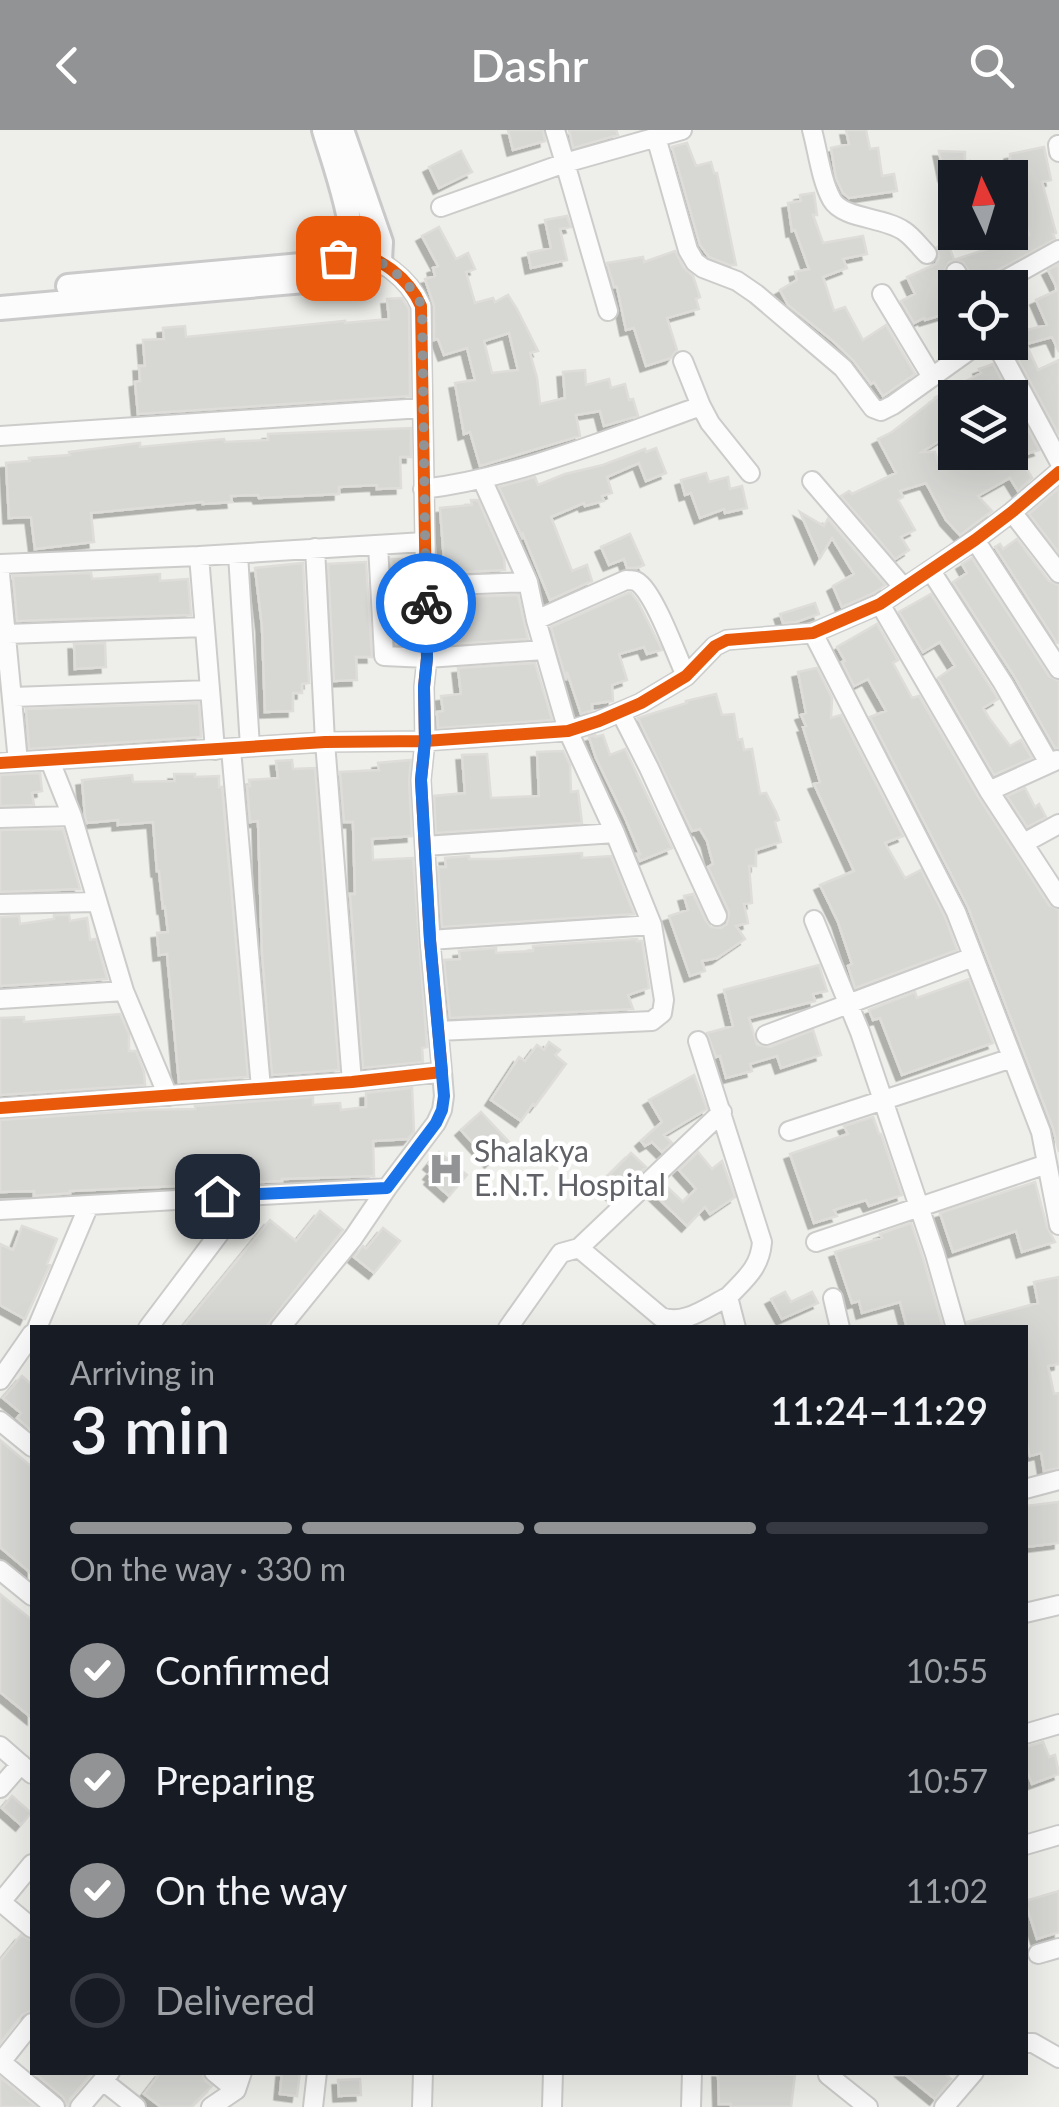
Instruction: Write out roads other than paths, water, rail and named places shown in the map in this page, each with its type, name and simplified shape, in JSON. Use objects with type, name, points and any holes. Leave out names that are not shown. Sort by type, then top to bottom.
[{"type":"street","points":[[0,292],[323,263],[338,258],[350,246],[352,225],[324,130]]},
{"type":"street","points":[[0,308],[338,278],[364,272],[380,261],[382,242],[342,130]]},
{"type":"street","points":[[556,130],[608,312]]},
{"type":"street","points":[[441,207],[565,164],[682,130]]},
{"type":"street","points":[[812,130],[826,184],[842,211],[904,230],[927,254]]},
{"type":"street","points":[[656,138],[688,250],[695,262],[756,294],[843,368],[873,408],[886,409],[956,360]]},
{"type":"street","points":[[282,1325],[354,1238],[436,1123],[444,1096],[421,780],[427,658],[422,306],[412,286],[380,261],[350,246]]},
{"type":"street","points":[[1023,270],[1059,250]]},
{"type":"street","points":[[882,294],[932,377]]},
{"type":"street","points":[[1006,360],[1059,461]]},
{"type":"street","points":[[683,361],[710,424],[750,473]]},
{"type":"street","points":[[423,490],[482,479],[701,406]]},
{"type":"street","points":[[0,436],[422,408]]},
{"type":"street","points":[[0,574],[13,696],[9,762],[325,742],[544,734],[568,731],[621,713],[689,673],[715,646],[727,640],[813,633],[880,604],[975,540],[1059,472]]},
{"type":"street","points":[[438,1031],[652,1021],[662,1012],[664,1000],[652,924],[568,731],[528,582],[482,479]]},
{"type":"street","points":[[812,481],[904,588]]},
{"type":"street","points":[[1012,512],[1059,573]]},
{"type":"street","points":[[975,540],[1059,669]]},
{"type":"street","points":[[0,564],[424,542]]},
{"type":"street","points":[[378,545],[384,656],[427,658],[544,650]]},
{"type":"street","points":[[315,548],[325,742],[352,1082]]},
{"type":"street","points":[[238,554],[232,749],[261,1088]]},
{"type":"street","points":[[199,556],[209,690],[232,749]]},
{"type":"street","points":[[931,571],[1054,761],[989,791]]},
{"type":"street","points":[[536,620],[626,580],[634,580],[644,588],[689,673]]},
{"type":"street","points":[[425,586],[528,582]]},
{"type":"street","points":[[880,604],[989,791],[1059,898]]},
{"type":"street","points":[[6,634],[205,627]]},
{"type":"street","points":[[813,633],[956,912],[1041,1132],[1059,1225]]},
{"type":"street","points":[[13,696],[209,690]]},
{"type":"street","points":[[621,713],[717,916]]},
{"type":"street","points":[[50,761],[72,816],[124,991],[168,1096]]},
{"type":"street","points":[[0,818],[72,816]]},
{"type":"street","points":[[1024,843],[1059,824]]},
{"type":"street","points":[[425,846],[615,833]]},
{"type":"street","points":[[0,904],[96,902]]},
{"type":"street","points":[[814,920],[883,1099],[955,1325]]},
{"type":"street","points":[[430,940],[652,924]]},
{"type":"street","points":[[766,1036],[973,957]]},
{"type":"street","points":[[0,999],[124,991]]},
{"type":"street","points":[[579,1248],[661,1317],[672,1321],[728,1297],[756,1268],[762,1242],[698,1041]]},
{"type":"street","points":[[789,1132],[1012,1058]]},
{"type":"street","points":[[0,1108],[442,1072]]},
{"type":"street","points":[[510,1325],[561,1253],[579,1248],[722,1112]]},
{"type":"street","points":[[816,1242],[1047,1164]]},
{"type":"street","points":[[0,1210],[387,1188]]},
{"type":"street","points":[[150,1325],[249,1194]]},
{"type":"street","points":[[40,1325],[89,1204]]},
{"type":"street","points":[[728,1297],[735,1325]]},
{"type":"street","points":[[833,1298],[839,1325]]},
{"type":"street","points":[[0,1380],[30,1340]]},
{"type":"street","points":[[0,1421],[30,1446]]},
{"type":"street","points":[[1028,1487],[1059,1480]]},
{"type":"street","points":[[0,1570],[30,1594]]},
{"type":"street","points":[[1028,1612],[1059,1605]]},
{"type":"street","points":[[1028,1733],[1059,1724]]},
{"type":"street","points":[[0,1746],[26,1769],[0,1788]]},
{"type":"street","points":[[1028,1844],[1059,1835]]},
{"type":"street","points":[[30,1866],[0,1902],[30,1926]]},
{"type":"street","points":[[1038,1954],[1059,1948]]},
{"type":"street","points":[[30,2025],[0,2062],[55,2107]]},
{"type":"street","points":[[1028,2043],[1059,2058]]},
{"type":"street","points":[[313,2107],[316,2075]]},
{"type":"street","points":[[422,2107],[423,2075]]},
{"type":"street","points":[[552,2107],[553,2075]]},
{"type":"street","points":[[691,2107],[692,2075]]},
{"type":"street","points":[[828,2075],[868,2107]]},
{"type":"street","points":[[944,2107],[971,2075]]},
{"type":"street","points":[[80,2107],[107,2077],[136,2107]]},
{"type":"street","points":[[211,2107],[239,2081]]},
{"type":"place","name":"Shalakya E.N.T. Hospital","points":[[446,1169]]}]
